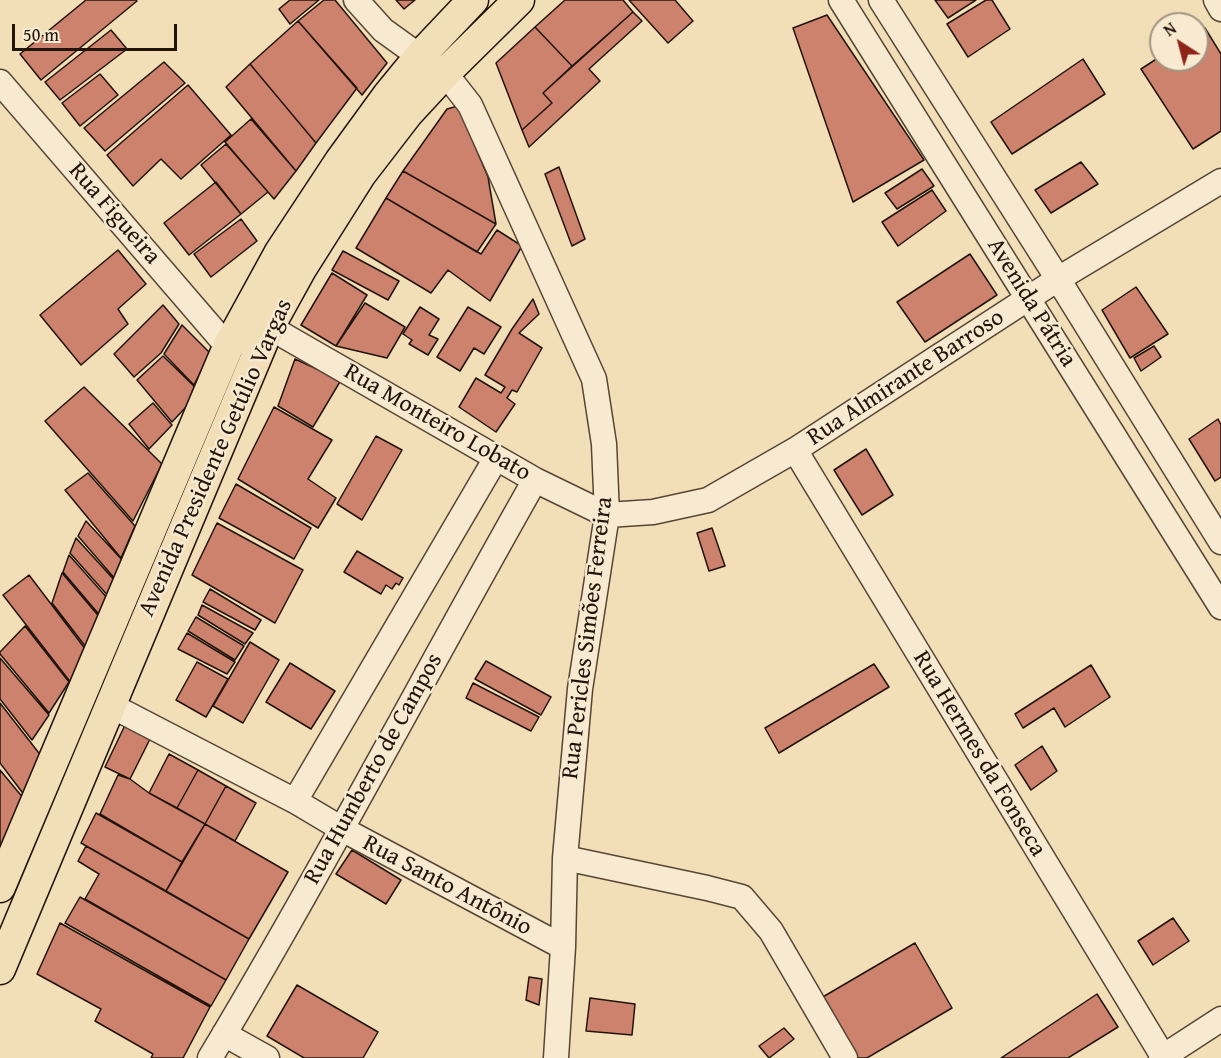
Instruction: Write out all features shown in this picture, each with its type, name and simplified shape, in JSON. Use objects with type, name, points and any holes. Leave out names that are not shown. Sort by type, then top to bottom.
[{"type":"main road","name":"Avenida Presidente Getúlio Vargas","points":[[0,887],[228,347],[280,252],[340,161],[388,95],[420,56],[473,0]]},
{"type":"main road","name":"Avenida Presidente Getúlio Vargas","points":[[0,969],[269,327],[301,269],[362,174],[408,113],[519,0]]},
{"type":"street","name":"Rua Pericles Simões Ferreira","points":[[356,0],[383,30],[445,73],[470,105],[594,379],[604,444],[607,514],[580,689],[565,858],[563,947],[556,1058]]},
{"type":"street","name":"Avenida Pátria","points":[[841,0],[1221,607]]},
{"type":"street","name":"Avenida Pátria","points":[[881,0],[1221,542]]},
{"type":"street","points":[[1216,0],[1221,9]]},
{"type":"street","name":"Rua Figueira","points":[[0,81],[228,347]]},
{"type":"street","name":"Rua Almirante Barroso","points":[[607,514],[653,512],[708,500],[795,450],[1058,279],[1221,181]]},
{"type":"street","name":"Rua Monteiro Lobato","points":[[269,327],[496,458],[607,514]]},
{"type":"street","name":"Rua Hermes da Fonseca","points":[[795,450],[1162,1058]]},
{"type":"street","name":"Rua Humberto de Campos","points":[[295,801],[496,458]]},
{"type":"street","name":"Rua Humberto de Campos","points":[[210,1058],[342,829],[486,566],[536,480]]},
{"type":"street","name":"Rua Santo Antônio","points":[[110,705],[295,801],[342,829],[563,947]]},
{"type":"street","points":[[565,858],[741,897],[771,931],[845,1058]]},
{"type":"street","points":[[1162,1058],[1221,1019]]},
{"type":"street","points":[[224,1034],[267,1058]]},
{"type":"building","points":[[86,0],[137,1],[41,80],[20,54]]},
{"type":"building","points":[[290,0],[319,0],[290,24],[279,9]]},
{"type":"building","points":[[324,0],[335,0],[387,63],[362,95],[298,21]]},
{"type":"building","points":[[396,0],[415,0],[404,9]]},
{"type":"building","points":[[565,0],[623,0],[633,12],[572,66],[535,27]]},
{"type":"building","points":[[629,0],[675,0],[693,21],[668,43]]},
{"type":"building","points":[[935,0],[976,0],[948,18]]},
{"type":"building","points":[[986,0],[992,0],[1010,29],[968,57],[947,24]]},
{"type":"building","points":[[633,12],[642,21],[589,69],[600,81],[529,147],[522,130],[552,103],[543,93]]},
{"type":"building","points":[[827,15],[924,160],[853,202],[793,28]]},
{"type":"building","points":[[298,21],[357,88],[316,143],[250,64]]},
{"type":"building","points":[[535,27],[572,66],[543,93],[552,103],[522,130],[496,63]]},
{"type":"building","points":[[111,30],[127,49],[60,100],[45,82]]},
{"type":"building","points":[[1209,34],[1221,54],[1221,131],[1193,149],[1141,69],[1149,64],[1149,72],[1209,72]]},
{"type":"building","points":[[1083,59],[1105,94],[1012,154],[991,122]]},
{"type":"building","points":[[164,62],[185,83],[105,151],[84,128]]},
{"type":"building","points":[[250,64],[316,143],[296,171],[226,87]]},
{"type":"building","points":[[100,74],[118,95],[80,126],[62,103]]},
{"type":"building","points":[[188,85],[231,135],[181,179],[161,159],[133,186],[107,155]]},
{"type":"building","points":[[458,106],[488,177],[496,224],[403,171],[447,109]]},
{"type":"building","points":[[251,119],[296,171],[274,199],[225,142]]},
{"type":"building","points":[[226,144],[268,192],[241,214],[201,165]]},
{"type":"building","points":[[1081,162],[1098,184],[1051,213],[1035,190]]},
{"type":"building","points":[[559,167],[585,239],[572,246],[545,174]]},
{"type":"building","points":[[922,169],[934,186],[897,209],[885,193]]},
{"type":"building","points":[[403,171],[496,224],[477,252],[386,198]]},
{"type":"building","points":[[216,182],[241,214],[189,255],[164,223]]},
{"type":"building","points":[[932,190],[946,211],[898,246],[882,222]]},
{"type":"building","points":[[386,198],[481,254],[497,230],[522,246],[490,301],[448,270],[431,293],[356,248]]},
{"type":"building","points":[[241,219],[257,241],[211,277],[194,254]]},
{"type":"building","points":[[118,250],[146,284],[118,309],[128,324],[81,365],[40,315]]},
{"type":"building","points":[[343,251],[399,281],[388,300],[332,270]]},
{"type":"building","points":[[970,254],[997,295],[925,342],[897,302]]},
{"type":"building","points":[[332,273],[367,295],[336,346],[301,325]]},
{"type":"building","points":[[1136,287],[1168,334],[1130,358],[1102,310]]},
{"type":"building","points":[[533,299],[539,314],[519,333],[542,348],[517,392],[512,390],[507,398],[515,404],[496,432],[459,407],[476,378],[501,393],[505,387],[485,375]]},
{"type":"building","points":[[365,303],[405,327],[387,358],[336,346]]},
{"type":"building","points":[[163,305],[179,324],[161,353],[134,377],[114,354]]},
{"type":"building","points":[[420,307],[439,319],[429,335],[438,339],[428,355],[409,344],[412,340],[403,334]]},
{"type":"building","points":[[468,307],[501,327],[484,354],[474,348],[460,371],[437,357]]},
{"type":"building","points":[[182,325],[210,353],[194,385],[164,354]]},
{"type":"building","points":[[1154,346],[1161,357],[1141,371],[1134,358]]},
{"type":"building","points":[[163,356],[200,392],[172,422],[137,380]]},
{"type":"building","points":[[295,359],[341,380],[313,427],[278,406]]},
{"type":"building","points":[[84,387],[162,464],[133,521],[45,421]]},
{"type":"building","points":[[153,403],[172,425],[149,449],[129,424]]},
{"type":"building","points":[[274,407],[332,440],[308,479],[336,498],[318,528],[238,479]]},
{"type":"building","points":[[1218,419],[1221,425],[1221,477],[1215,481],[1189,439]]},
{"type":"building","points":[[376,436],[402,450],[362,520],[337,504]]},
{"type":"building","points":[[866,449],[893,495],[862,515],[834,470]]},
{"type":"building","points":[[88,473],[135,526],[121,558],[65,490]]},
{"type":"building","points":[[236,484],[311,528],[294,559],[219,518]]},
{"type":"building","points":[[86,521],[124,562],[116,580],[78,536]]},
{"type":"building","points":[[217,523],[303,570],[275,623],[192,575]]},
{"type":"building","points":[[712,528],[725,566],[709,571],[697,533]]},
{"type":"building","points":[[76,538],[117,583],[110,598],[70,553]]},
{"type":"building","points":[[357,551],[403,578],[399,585],[396,583],[392,589],[386,585],[381,594],[344,572]]},
{"type":"building","points":[[69,555],[109,600],[102,618],[63,572]]},
{"type":"building","points":[[62,573],[102,620],[89,651],[52,603]]},
{"type":"building","points":[[29,575],[89,654],[75,688],[3,595]]},
{"type":"building","points":[[210,589],[261,620],[255,630],[203,602]]},
{"type":"building","points":[[202,605],[253,633],[245,644],[198,615]]},
{"type":"building","points":[[196,617],[244,646],[235,660],[188,631]]},
{"type":"building","points":[[25,626],[69,682],[49,713],[0,654]]},
{"type":"building","points":[[187,633],[235,662],[227,674],[178,649]]},
{"type":"building","points":[[250,642],[279,660],[243,723],[213,706]]},
{"type":"building","points":[[0,658],[49,715],[32,740],[0,699]]},
{"type":"building","points":[[486,661],[551,697],[541,715],[475,679]]},
{"type":"building","points":[[197,662],[228,679],[206,717],[176,700]]},
{"type":"building","points":[[290,663],[335,691],[311,729],[266,702]]},
{"type":"building","points":[[874,664],[889,687],[779,753],[765,728]]},
{"type":"building","points":[[1091,665],[1110,697],[1065,727],[1054,708],[1023,728],[1015,714]]},
{"type":"building","points":[[473,683],[539,717],[531,731],[466,698]]},
{"type":"building","points":[[0,703],[42,757],[25,796],[0,763]]},
{"type":"building","points":[[127,721],[153,733],[130,779],[105,767]]},
{"type":"building","points":[[1042,746],[1057,771],[1031,790],[1015,765]]},
{"type":"building","points":[[169,754],[198,770],[177,808],[149,793]]},
{"type":"building","points":[[0,770],[24,799],[0,858]]},
{"type":"building","points":[[198,770],[226,786],[205,824],[177,808]]},
{"type":"building","points":[[118,775],[130,779],[149,793],[205,824],[182,862],[100,814]]},
{"type":"building","points":[[226,786],[256,803],[235,841],[205,824]]},
{"type":"building","points":[[96,813],[182,862],[166,891],[81,843]]},
{"type":"building","points":[[205,824],[288,872],[249,939],[166,891]]},
{"type":"building","points":[[86,846],[249,939],[226,980],[85,899],[99,874],[78,861]]},
{"type":"building","points":[[352,850],[401,880],[386,904],[336,874]]},
{"type":"building","points":[[80,897],[226,980],[211,1006],[65,923]]},
{"type":"building","points":[[1173,918],[1189,941],[1153,965],[1138,941]]},
{"type":"building","points":[[60,923],[210,1007],[183,1058],[151,1058],[153,1054],[95,1021],[101,1009],[37,974]]},
{"type":"building","points":[[915,943],[952,1008],[867,1058],[858,1058],[821,998]]},
{"type":"building","points":[[529,977],[542,979],[539,1005],[526,1000]]},
{"type":"building","points":[[297,985],[378,1032],[363,1058],[304,1058],[267,1036]]},
{"type":"building","points":[[1097,994],[1118,1027],[1068,1058],[1001,1058]]},
{"type":"building","points":[[590,998],[635,1004],[632,1035],[586,1031]]},
{"type":"building","points":[[784,1028],[794,1039],[769,1058],[759,1046]]}]
